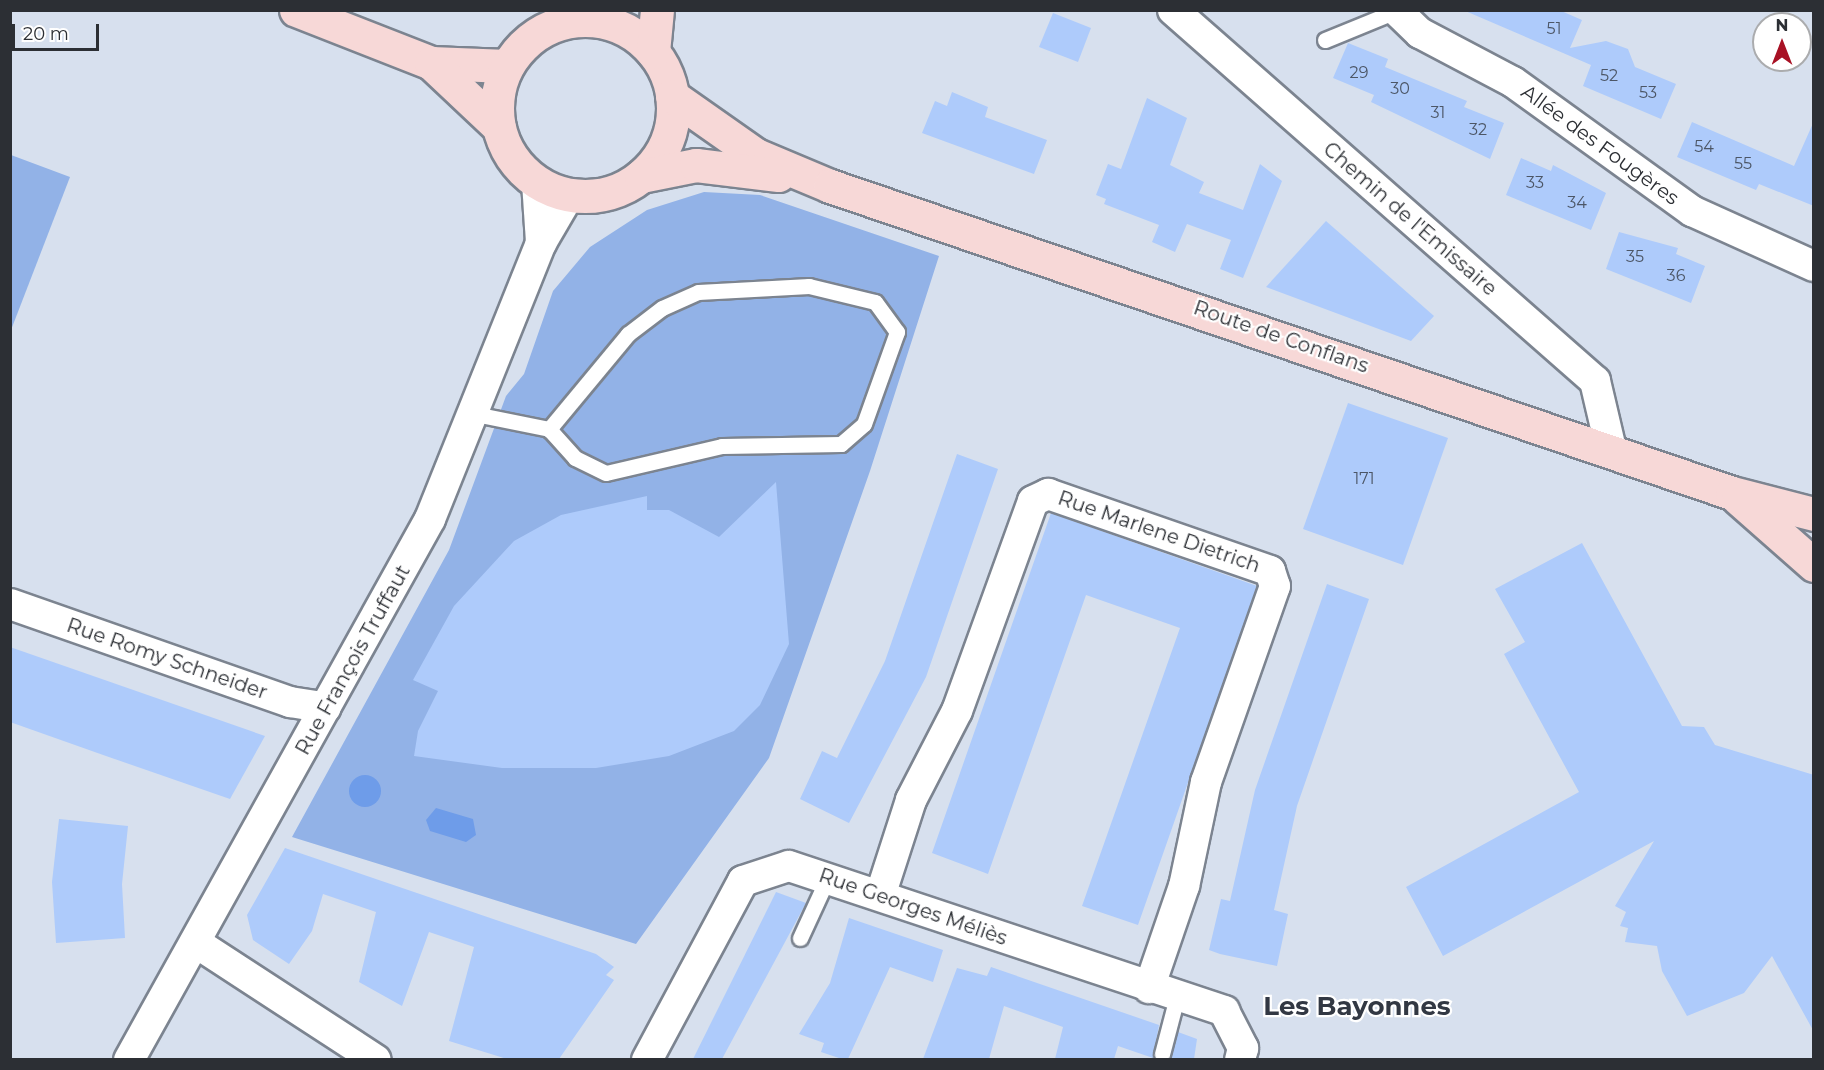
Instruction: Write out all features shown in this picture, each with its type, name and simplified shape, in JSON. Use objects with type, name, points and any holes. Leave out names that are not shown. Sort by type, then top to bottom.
[{"type":"main road","points":[[296,10],[431,63],[507,66]]},
{"type":"main road","points":[[653,52],[615,25],[572,16],[532,37],[507,66],[498,96],[499,127],[506,148],[537,182],[569,195],[595,196],[641,177],[668,135],[672,96],[653,52],[657,10]]},
{"type":"main road","points":[[431,63],[499,127]]},
{"type":"main road","name":"Route de Conflans","points":[[672,96],[756,155],[830,186],[1611,449],[1732,493],[1814,514]]},
{"type":"main road","name":"Route de Conflans","points":[[641,177],[696,165],[830,186]]},
{"type":"main road","points":[[1732,493],[1814,565]]},
{"type":"street","name":"Chemin de l'Emissaire","points":[[1173,10],[1594,381],[1611,449]]},
{"type":"street","name":"Allée des Fougères","points":[[1396,11],[1420,33],[1513,82],[1692,211],[1814,266]]},
{"type":"street","points":[[537,182],[541,243]]},
{"type":"street","name":"Rue François Truffaut","points":[[129,1059],[198,944],[430,519],[470,413],[541,243],[569,195]]},
{"type":"street","name":"Rue Marlene Dietrich","points":[[881,893],[911,800],[957,711],[1034,501],[1048,494],[1248,563],[1270,571],[1275,586],[1206,782],[1184,886],[1149,988]]},
{"type":"street","name":"Rue Romy Schneider","points":[[10,604],[290,702],[326,708]]},
{"type":"street","name":"Rue Georges Méliès","points":[[647,1059],[743,881],[789,866],[881,893],[1149,988],[1224,1011],[1243,1048],[1240,1059]]},
{"type":"street","points":[[198,944],[376,1059]]},
{"type":"lane","points":[[1325,40],[1396,11]]},
{"type":"lane","points":[[470,413],[549,429],[574,458],[606,473],[722,446],[841,444],[864,424],[897,332],[875,302],[809,286],[698,292],[662,308],[628,334],[549,429]]},
{"type":"lane","points":[[801,938],[828,878]]},
{"type":"lane","points":[[1162,1054],[1177,997]]},
{"type":"shaded area","points":[[11,155],[70,177],[11,330]]},
{"type":"shaded area","points":[[704,192],[760,195],[939,256],[870,471],[769,758],[636,944],[292,837],[449,550],[506,396],[524,374],[553,291],[590,247],[647,210]]},
{"type":"shaded area","points":[[365,775],[376,780],[381,791],[376,802],[365,807],[354,802],[349,791],[354,780]]},
{"type":"shaded area","points":[[436,808],[473,819],[476,835],[466,842],[430,831],[426,820]]},
{"type":"building","points":[[1463,10],[1559,10],[1582,20],[1570,48],[1606,41],[1628,49],[1635,67],[1676,84],[1661,119],[1583,86],[1591,65]]},
{"type":"building","points":[[1053,13],[1091,28],[1078,62],[1039,47]]},
{"type":"building","points":[[1348,43],[1388,59],[1385,67],[1467,101],[1464,107],[1504,123],[1490,159],[1371,102],[1374,95],[1333,78]]},
{"type":"building","points":[[952,92],[988,107],[985,117],[1047,140],[1034,174],[922,133],[935,101],[947,106]]},
{"type":"building","points":[[1147,98],[1187,118],[1170,165],[1204,182],[1199,193],[1243,210],[1260,164],[1282,181],[1243,278],[1220,269],[1231,240],[1187,224],[1175,252],[1152,242],[1159,225],[1104,204],[1106,199],[1096,195],[1108,164],[1121,169]]},
{"type":"building","points":[[1814,121],[1814,206],[1759,184],[1756,190],[1677,157],[1692,122],[1794,166]]},
{"type":"building","points":[[1521,158],[1551,171],[1553,165],[1606,193],[1591,230],[1506,195]]},
{"type":"building","points":[[1326,221],[1434,316],[1411,341],[1266,287]]},
{"type":"building","points":[[1619,232],[1678,248],[1676,254],[1705,266],[1691,303],[1606,269]]},
{"type":"building","points":[[1348,403],[1448,438],[1403,565],[1303,529]]},
{"type":"building","points":[[957,454],[998,469],[926,677],[849,823],[800,799],[822,751],[837,758],[885,661]]},
{"type":"building","points":[[776,482],[789,644],[760,705],[734,731],[669,756],[596,768],[502,768],[414,756],[418,731],[438,691],[413,680],[454,606],[514,541],[561,515],[647,496],[647,510],[669,510],[719,537]]},
{"type":"building","points":[[1051,513],[1257,586],[1138,925],[1082,906],[1180,628],[1086,595],[988,874],[932,853]]},
{"type":"building","points":[[1582,543],[1682,726],[1704,727],[1715,745],[1814,775],[1814,1032],[1772,956],[1744,993],[1687,1016],[1662,971],[1657,946],[1625,942],[1628,928],[1620,926],[1626,912],[1615,906],[1654,841],[1443,956],[1406,887],[1579,792],[1504,654],[1525,642],[1495,589]]},
{"type":"building","points":[[1327,584],[1369,599],[1297,806],[1274,910],[1288,914],[1277,966],[1209,950],[1221,899],[1230,901],[1255,790]]},
{"type":"building","points":[[10,647],[265,736],[230,799],[106,756],[10,722]]},
{"type":"building","points":[[59,819],[128,826],[122,884],[125,938],[56,943],[52,882]]},
{"type":"building","points":[[285,848],[596,954],[614,967],[606,975],[614,980],[559,1059],[507,1059],[449,1041],[474,947],[429,932],[402,1006],[359,982],[376,912],[323,894],[312,931],[289,964],[253,940],[247,915]]},
{"type":"building","points":[[776,892],[806,903],[722,1059],[693,1059]]},
{"type":"building","points":[[849,918],[943,950],[933,982],[890,967],[848,1059],[842,1059],[821,1052],[824,1043],[799,1034],[830,983]]},
{"type":"building","points":[[991,967],[1159,1025],[1153,1058],[1118,1046],[1114,1059],[1055,1059],[1063,1027],[1004,1006],[989,1059],[923,1059],[957,968],[987,976]]},
{"type":"building","points":[[1178,1032],[1197,1039],[1194,1059],[1170,1059]]},
{"type":"district","name":"Les Bayonnes","points":[[1357,1007]]}]
